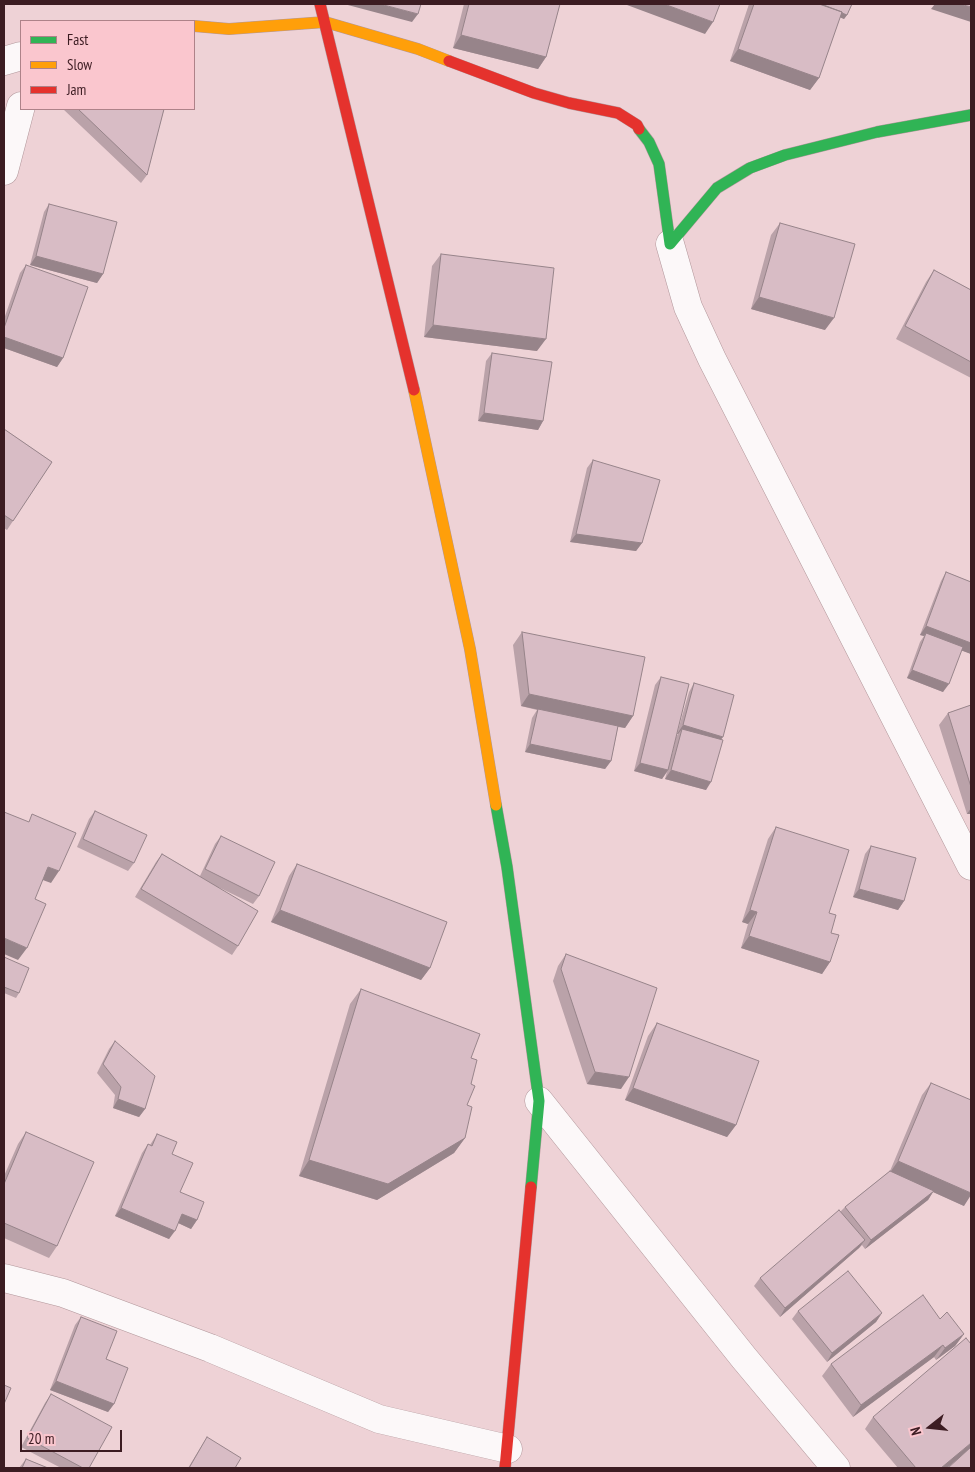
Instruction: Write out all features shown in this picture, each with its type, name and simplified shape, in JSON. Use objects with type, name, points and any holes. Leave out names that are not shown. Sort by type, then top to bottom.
[{"type":"street","points":[[4,1278],[63,1293],[91,1303],[210,1348],[379,1419],[507,1459],[539,1101],[507,867],[468,640],[424,428],[320,4]]},
{"type":"street","points":[[195,26],[229,29],[325,22],[418,49],[534,93],[569,103],[618,113],[637,125],[649,142],[659,164],[670,244],[688,307],[712,359],[971,866]]},
{"type":"street","points":[[4,61],[20,56]]},
{"type":"street","points":[[4,171],[20,110]]},
{"type":"street","points":[[670,244],[717,188],[750,168],[785,155],[877,132],[971,115]]},
{"type":"street","points":[[539,1101],[744,1358],[836,1468]]},
{"type":"building","points":[[380,4],[421,4],[418,14]]},
{"type":"building","points":[[469,4],[560,4],[546,57],[461,35]]},
{"type":"building","points":[[664,4],[720,4],[713,22]]},
{"type":"building","points":[[754,4],[819,4],[842,12],[819,78],[738,49]]},
{"type":"building","points":[[821,4],[852,4],[847,15]]},
{"type":"building","points":[[960,4],[971,4],[971,7]]},
{"type":"building","points":[[79,110],[164,110],[147,175]]},
{"type":"building","points":[[49,204],[117,222],[103,274],[36,256]]},
{"type":"building","points":[[780,223],[855,244],[834,318],[759,297]]},
{"type":"building","points":[[441,254],[554,268],[546,339],[433,325]]},
{"type":"building","points":[[26,265],[88,287],[63,358],[4,337],[4,328]]},
{"type":"building","points":[[934,270],[971,290],[971,362],[905,326]]},
{"type":"building","points":[[492,353],[552,362],[543,421],[484,413]]},
{"type":"building","points":[[4,429],[52,462],[13,521],[4,515]]},
{"type":"building","points":[[593,460],[660,480],[642,543],[576,534]]},
{"type":"building","points":[[946,572],[971,582],[971,643],[926,626]]},
{"type":"building","points":[[522,632],[645,657],[633,716],[529,694]]},
{"type":"building","points":[[926,633],[963,647],[949,684],[912,670]]},
{"type":"building","points":[[661,677],[689,684],[668,770],[640,763]]},
{"type":"building","points":[[694,683],[734,695],[723,737],[683,725]]},
{"type":"building","points":[[971,705],[971,787],[948,713]]},
{"type":"building","points":[[538,709],[618,726],[611,761],[530,744]]},
{"type":"building","points":[[682,729],[723,740],[711,782],[671,770]]},
{"type":"building","points":[[95,811],[147,835],[134,863],[83,839]]},
{"type":"building","points":[[4,812],[29,822],[32,814],[76,833],[59,871],[48,867],[35,899],[46,904],[27,948],[4,938]]},
{"type":"building","points":[[776,827],[849,850],[829,913],[836,915],[831,933],[839,935],[830,962],[749,936],[757,912],[750,910]]},
{"type":"building","points":[[221,836],[275,862],[259,896],[205,869]]},
{"type":"building","points":[[871,846],[916,858],[904,901],[859,889]]},
{"type":"building","points":[[162,854],[258,911],[238,946],[141,889]]},
{"type":"building","points":[[297,864],[447,922],[430,968],[280,910]]},
{"type":"building","points":[[566,954],[657,988],[629,1077],[595,1072],[561,969]]},
{"type":"building","points":[[4,957],[29,968],[19,993],[4,987]]},
{"type":"building","points":[[361,989],[480,1034],[471,1058],[477,1060],[471,1084],[475,1086],[467,1105],[472,1107],[465,1138],[388,1184],[309,1160]]},
{"type":"building","points":[[657,1023],[759,1061],[736,1125],[633,1088]]},
{"type":"building","points":[[115,1041],[155,1076],[145,1109],[118,1099],[121,1087],[103,1064]]},
{"type":"building","points":[[931,1083],[971,1100],[971,1193],[898,1161]]},
{"type":"building","points":[[26,1132],[94,1162],[57,1246],[4,1223],[4,1184]]},
{"type":"building","points":[[157,1134],[177,1142],[172,1154],[193,1163],[180,1192],[204,1202],[197,1220],[182,1214],[175,1231],[121,1208],[148,1144],[152,1146]]},
{"type":"building","points":[[890,1171],[934,1191],[871,1240],[845,1207]]},
{"type":"building","points":[[839,1210],[865,1240],[785,1308],[760,1278]]},
{"type":"building","points":[[848,1271],[882,1313],[832,1353],[798,1311]]},
{"type":"building","points":[[923,1295],[940,1319],[947,1312],[964,1334],[945,1348],[943,1345],[861,1405],[831,1364]]},
{"type":"building","points":[[81,1317],[117,1331],[106,1359],[128,1368],[114,1404],[56,1381]]},
{"type":"building","points":[[966,1338],[971,1344],[971,1443],[941,1468],[916,1468],[873,1417]]},
{"type":"building","points":[[4,1385],[11,1388],[4,1404]]},
{"type":"building","points":[[51,1394],[112,1427],[89,1468],[83,1468],[27,1438]]},
{"type":"building","points":[[207,1437],[241,1458],[235,1468],[189,1468]]},
{"type":"building","points":[[971,1447],[971,1468],[948,1468]]},
{"type":"building","points":[[26,1459],[48,1468],[22,1468]]},
{"type":"traffic: fast","points":[[639,129],[649,142],[659,164],[670,244],[717,188],[750,168],[785,155],[877,132],[971,115]]},
{"type":"traffic: fast","points":[[496,805],[507,867],[539,1101],[531,1187]]},
{"type":"traffic: slow","points":[[195,26],[229,29],[325,22],[418,49],[449,61]]},
{"type":"traffic: slow","points":[[414,390],[470,649],[496,805]]},
{"type":"traffic: jam","points":[[320,4],[414,390]]},
{"type":"traffic: jam","points":[[449,61],[534,93],[569,103],[618,113],[637,125],[639,129]]},
{"type":"traffic: jam","points":[[505,1468],[531,1187]]}]
